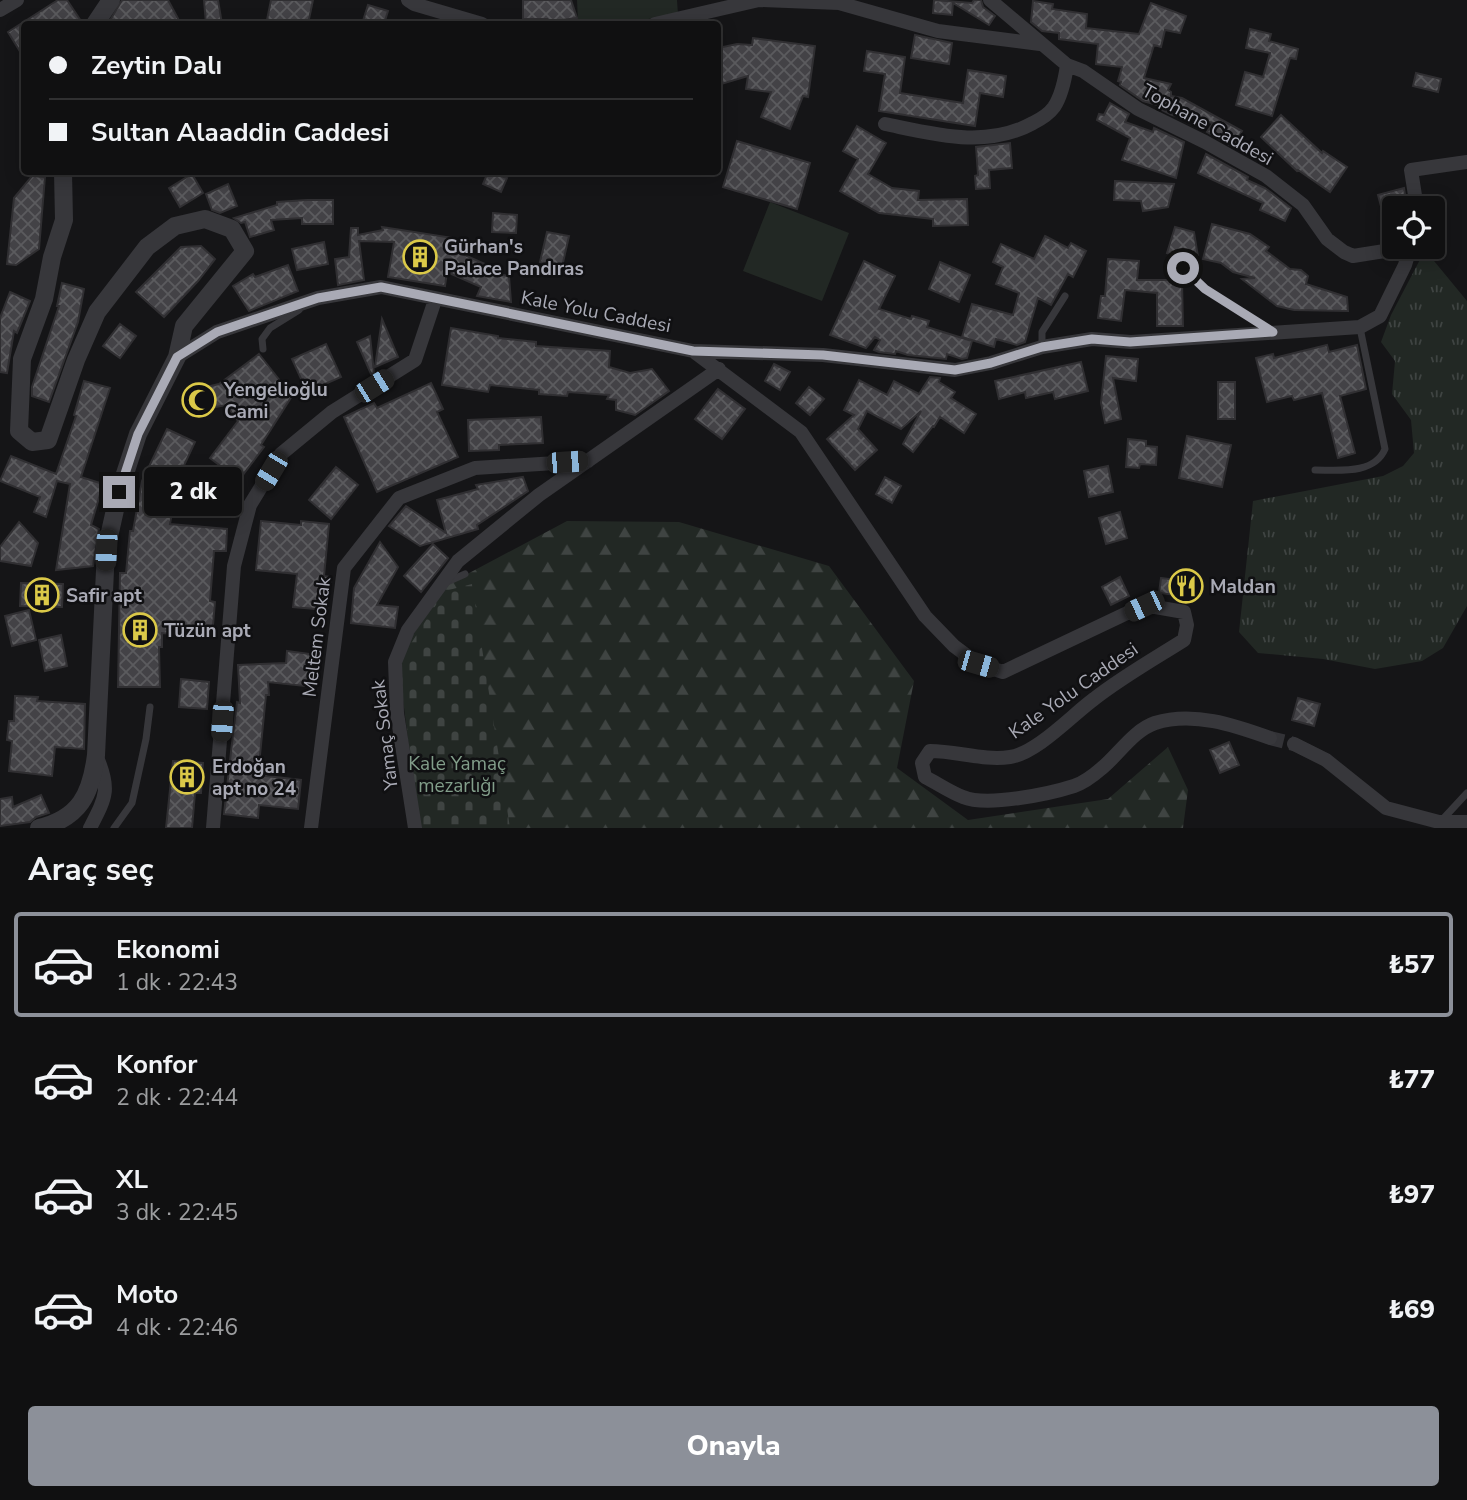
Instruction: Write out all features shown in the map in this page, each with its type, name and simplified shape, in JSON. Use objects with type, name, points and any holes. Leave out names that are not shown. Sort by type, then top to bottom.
[{"type":"street","points":[[0,10],[17,0]]},
{"type":"street","points":[[97,21],[111,0]]},
{"type":"street","points":[[408,0],[472,21]]},
{"type":"street","name":"Tophane Caddesi","points":[[990,0],[1068,65],[1083,71],[1138,109],[1259,171],[1303,205],[1327,239],[1344,252],[1353,257],[1382,252]]},
{"type":"street","points":[[669,21],[759,1],[839,2],[938,31],[1041,44]]},
{"type":"street","points":[[885,124],[947,136],[983,138],[1017,132],[1044,117],[1054,107],[1064,84],[1068,65]]},
{"type":"street","points":[[1415,196],[1411,170],[1467,162]]},
{"type":"street","points":[[39,828],[58,824],[85,801],[92,781],[96,755],[106,550],[119,492],[138,434],[177,357],[184,326],[245,251],[232,229],[205,219],[175,226],[147,247],[97,312],[76,360],[48,440],[32,442],[19,431],[22,359],[44,299],[52,257],[64,220],[64,175]]},
{"type":"street","points":[[693,351],[823,355],[955,370],[991,363],[1042,347],[1092,339],[1130,342],[1360,327],[1380,316],[1407,259]]},
{"type":"street","name":"Kale Yolu Caddesi","points":[[177,357],[217,332],[318,298],[381,287],[693,351],[801,432],[925,616],[954,646],[978,664],[1003,671],[1144,606],[1184,612],[1187,625],[1184,640],[1096,697],[1047,738],[1013,757],[930,751],[922,763],[925,777],[965,799],[1005,801],[1076,785],[1100,770],[1152,724],[1182,719],[1204,719],[1270,738]]},
{"type":"street","points":[[213,828],[234,566],[250,505],[281,454],[332,412],[415,360],[435,300]]},
{"type":"street","name":"Yamaç Sokak","points":[[415,828],[397,713],[395,662],[408,630],[458,561],[539,495],[719,369]]},
{"type":"street","name":"Meltem Sokak","points":[[312,828],[344,568],[399,498],[475,468],[590,460]]},
{"type":"street","points":[[1294,744],[1326,760],[1386,808],[1439,822],[1467,822]]},
{"type":"street","points":[[90,828],[106,797],[104,773],[96,755]]},
{"type":"lane","points":[[1183,268],[1205,289],[1273,332]]},
{"type":"lane","points":[[1042,347],[1042,332],[1065,296]]},
{"type":"lane","points":[[263,349],[262,339],[270,328],[318,298]]},
{"type":"lane","points":[[1315,470],[1349,470],[1367,466],[1378,460],[1385,449],[1360,327]]},
{"type":"lane","points":[[440,585],[466,573]]},
{"type":"lane","points":[[114,828],[132,803],[150,707]]},
{"type":"lane","points":[[1439,822],[1467,793]]},
{"type":"green space","points":[[577,0],[677,0],[678,14],[637,21],[578,21]]},
{"type":"green space","points":[[770,202],[849,233],[822,301],[743,271]]},
{"type":"green space","points":[[1420,259],[1432,259],[1467,301],[1467,606],[1443,648],[1422,661],[1375,669],[1323,659],[1258,653],[1239,632],[1253,501],[1383,476],[1403,466],[1414,453],[1411,420],[1392,394],[1395,361],[1381,342],[1391,315]]},
{"type":"green space","points":[[567,521],[679,522],[829,566],[914,681],[897,768],[968,820],[1108,799],[1168,747],[1188,790],[1183,828],[419,828],[398,659],[443,587]]},
{"type":"green space","name":"Kale Yamaç mezarlığı","points":[[472,584],[510,828],[420,828],[399,662],[445,591]]},
{"type":"building","points":[[58,0],[67,0],[81,21],[25,21]]},
{"type":"building","points":[[122,0],[168,0],[179,21],[110,21]]},
{"type":"building","points":[[204,0],[218,0],[222,21],[206,21]]},
{"type":"building","points":[[271,0],[313,0],[309,21],[267,20]]},
{"type":"building","points":[[523,0],[571,0],[577,18],[554,21],[523,19]]},
{"type":"building","points":[[934,0],[972,3],[974,0],[981,0],[983,7],[995,16],[989,25],[953,3],[952,15],[933,13]]},
{"type":"building","points":[[1033,1],[1053,4],[1052,9],[1087,14],[1086,28],[1139,34],[1151,3],[1186,16],[1180,33],[1165,30],[1161,47],[1154,45],[1144,78],[1171,84],[1168,90],[1171,96],[1182,98],[1242,131],[1233,147],[1207,132],[1213,123],[1172,115],[1160,109],[1161,106],[1143,101],[1120,85],[1121,82],[1118,81],[1122,67],[1096,64],[1098,44],[1059,39],[1059,33],[1042,31],[1031,22]]},
{"type":"building","points":[[368,5],[388,11],[385,21],[363,21]]},
{"type":"building","points":[[21,24],[21,53],[8,32]]},
{"type":"building","points":[[1250,29],[1271,34],[1269,41],[1298,49],[1296,59],[1290,58],[1272,116],[1236,105],[1245,72],[1263,77],[1270,53],[1246,48]]},
{"type":"building","points":[[915,35],[952,43],[949,64],[911,58]]},
{"type":"building","points":[[753,38],[815,46],[808,97],[803,96],[790,129],[761,117],[771,92],[746,89],[748,76],[721,84],[721,47],[737,44],[752,45]]},
{"type":"building","points":[[867,51],[905,57],[900,93],[963,103],[968,70],[1006,76],[1003,97],[980,93],[975,126],[879,111],[885,74],[864,71]]},
{"type":"building","points":[[1416,73],[1441,79],[1438,92],[1413,86]]},
{"type":"building","points":[[1110,103],[1129,114],[1125,122],[1153,132],[1154,128],[1184,142],[1176,178],[1122,160],[1130,138],[1097,120],[1099,114],[1104,115]]},
{"type":"building","points":[[1281,115],[1322,153],[1323,151],[1347,167],[1330,192],[1297,171],[1261,137]]},
{"type":"building","points":[[857,126],[886,143],[868,174],[892,188],[919,191],[918,200],[967,199],[968,225],[933,226],[933,219],[879,213],[840,191],[858,159],[843,151]]},
{"type":"building","points":[[737,141],[810,163],[797,209],[723,187]]},
{"type":"building","points":[[1010,143],[1012,168],[989,170],[990,188],[976,189],[976,147]]},
{"type":"building","points":[[1206,154],[1248,177],[1247,180],[1265,188],[1291,208],[1285,221],[1260,210],[1263,203],[1198,173]]},
{"type":"building","points":[[193,175],[203,193],[180,207],[169,188]]},
{"type":"building","points":[[487,175],[507,178],[501,192],[483,184]]},
{"type":"building","points":[[32,176],[45,177],[39,249],[16,265],[7,264],[14,198]]},
{"type":"building","points":[[1115,181],[1174,184],[1168,207],[1143,211],[1141,201],[1114,200]]},
{"type":"building","points":[[228,184],[237,206],[220,213],[212,210],[206,194]]},
{"type":"building","points":[[1404,188],[1405,196],[1382,196],[1382,210],[1378,195]]},
{"type":"building","points":[[333,200],[333,224],[302,224],[302,218],[271,220],[274,230],[250,237],[245,222],[241,223],[234,218],[277,205],[277,202]]},
{"type":"building","points":[[493,213],[517,215],[516,233],[492,232]]},
{"type":"building","points":[[1212,224],[1250,234],[1269,247],[1266,251],[1290,269],[1301,270],[1308,276],[1306,284],[1347,297],[1348,311],[1294,310],[1277,306],[1242,279],[1255,278],[1233,272],[1221,263],[1203,259]]},
{"type":"building","points":[[382,227],[453,238],[451,249],[485,264],[482,271],[509,276],[511,302],[477,296],[481,287],[447,272],[445,286],[388,277],[394,242],[359,241],[364,280],[338,285],[335,259],[349,257],[351,228],[358,228],[358,235],[383,230]]},
{"type":"building","points":[[1175,227],[1194,232],[1198,257],[1187,255],[1186,259],[1167,253]]},
{"type":"building","points":[[547,232],[569,236],[562,267],[540,262]]},
{"type":"building","points":[[1045,236],[1068,248],[1071,243],[1086,251],[1073,277],[1068,274],[1051,305],[1038,298],[1025,342],[1017,345],[996,339],[994,347],[962,337],[972,304],[1013,315],[1019,293],[996,284],[1003,267],[993,262],[1001,244],[1034,259]]},
{"type":"building","points":[[324,242],[328,264],[297,270],[292,249]]},
{"type":"building","points":[[201,246],[215,259],[164,317],[136,292],[181,247]]},
{"type":"building","points":[[1108,259],[1139,261],[1137,280],[1182,280],[1183,326],[1157,326],[1157,293],[1125,290],[1121,321],[1098,318],[1101,296],[1105,296]]},
{"type":"building","points":[[864,261],[895,276],[879,309],[911,319],[912,316],[929,321],[927,327],[972,341],[967,358],[947,354],[946,359],[896,351],[895,354],[879,352],[874,350],[880,340],[875,337],[866,348],[830,335]]},
{"type":"building","points":[[940,262],[970,275],[959,302],[929,289]]},
{"type":"building","points":[[288,265],[298,291],[249,311],[233,286],[253,274],[255,277]]},
{"type":"building","points":[[62,283],[84,289],[78,322],[49,402],[32,396],[32,387],[59,306]]},
{"type":"building","points":[[10,292],[30,301],[17,333],[14,331],[7,373],[0,372],[0,318]]},
{"type":"building","points":[[382,319],[398,357],[375,367]]},
{"type":"building","points":[[120,324],[136,336],[120,358],[103,346]]},
{"type":"building","points":[[451,328],[498,338],[536,342],[536,346],[610,351],[609,367],[630,373],[652,369],[669,391],[635,415],[616,410],[616,400],[607,399],[609,395],[568,392],[567,396],[539,394],[539,390],[490,385],[488,392],[442,385]]},
{"type":"building","points":[[370,336],[374,373],[371,374],[357,342]]},
{"type":"building","points":[[326,344],[341,377],[307,392],[292,359]]},
{"type":"building","points":[[1327,345],[1329,352],[1357,345],[1366,389],[1340,396],[1355,453],[1338,458],[1322,393],[1294,400],[1292,396],[1267,402],[1256,358],[1273,354],[1274,358]]},
{"type":"building","points":[[259,354],[292,396],[261,445],[264,447],[239,480],[210,458],[238,421],[226,405],[189,412],[185,392],[219,384]]},
{"type":"building","points":[[1106,356],[1138,359],[1136,381],[1113,378],[1121,419],[1105,423],[1101,403]]},
{"type":"building","points":[[1081,362],[1088,391],[1055,399],[1053,392],[1026,398],[1025,392],[999,399],[995,381]]},
{"type":"building","points":[[774,364],[790,372],[780,390],[765,381]]},
{"type":"building","points":[[930,377],[940,378],[939,382],[955,392],[951,398],[976,414],[964,433],[940,417],[913,452],[903,444],[921,411],[901,429],[867,411],[858,429],[877,450],[855,470],[827,439],[854,415],[844,410],[859,380],[887,395],[894,381],[919,394]]},
{"type":"building","points":[[84,381],[110,388],[81,477],[103,484],[91,525],[99,529],[93,566],[56,570],[70,484],[57,481],[46,517],[34,512],[40,497],[0,481],[11,456],[56,474],[76,416],[74,415]]},
{"type":"building","points":[[1218,382],[1235,382],[1235,419],[1218,419]]},
{"type":"building","points":[[431,383],[443,409],[437,412],[458,457],[377,492],[344,417],[374,403],[377,408]]},
{"type":"building","points":[[809,387],[824,399],[810,415],[796,403]]},
{"type":"building","points":[[718,389],[745,409],[722,439],[695,419]]},
{"type":"building","points":[[541,417],[543,443],[499,445],[499,450],[469,451],[468,420]]},
{"type":"building","points":[[167,429],[195,442],[164,508],[172,513],[170,524],[227,529],[226,551],[214,551],[210,601],[215,602],[212,637],[162,633],[162,647],[159,647],[160,687],[118,687],[120,573],[126,573],[130,531],[133,531],[142,481]]},
{"type":"building","points":[[1187,436],[1231,445],[1222,487],[1179,478]]},
{"type":"building","points":[[1128,439],[1146,441],[1146,446],[1157,447],[1156,465],[1126,467]]},
{"type":"building","points":[[1108,466],[1113,492],[1089,497],[1084,471]]},
{"type":"building","points":[[336,467],[358,485],[331,519],[309,500]]},
{"type":"building","points":[[523,477],[528,491],[477,525],[478,529],[420,546],[389,526],[406,506],[446,533],[437,500],[478,489],[476,485]]},
{"type":"building","points":[[885,477],[901,486],[892,503],[876,494]]},
{"type":"building","points":[[1120,512],[1127,538],[1106,544],[1099,518]]},
{"type":"building","points":[[261,521],[301,525],[301,521],[329,524],[324,576],[331,577],[327,610],[293,607],[297,574],[256,570]]},
{"type":"building","points":[[19,522],[38,543],[31,566],[0,561],[0,547]]},
{"type":"building","points":[[380,542],[398,567],[377,605],[398,607],[395,628],[351,623],[354,588]]},
{"type":"building","points":[[433,544],[448,558],[421,592],[404,576]]},
{"type":"building","points":[[1120,577],[1129,596],[1111,605],[1102,587]]},
{"type":"building","points":[[1161,578],[1194,582],[1192,597],[1159,593]]},
{"type":"building","name":"Safir apt","points":[[21,583],[63,584],[62,607],[20,606]]},
{"type":"building","points":[[29,610],[36,640],[12,646],[5,616]]},
{"type":"building","points":[[61,635],[67,666],[45,671],[39,640]]},
{"type":"building","points":[[287,651],[318,655],[314,687],[268,682],[269,695],[266,695],[258,775],[301,780],[298,809],[259,805],[258,818],[224,814],[237,702],[240,703],[238,665],[286,663]]},
{"type":"building","points":[[181,679],[209,682],[207,709],[179,707]]},
{"type":"building","points":[[15,696],[38,697],[37,701],[85,704],[84,749],[55,747],[52,776],[9,771],[12,741],[7,740],[9,721],[14,721]]},
{"type":"building","points":[[1298,698],[1320,704],[1314,726],[1292,720]]},
{"type":"building","points":[[1229,742],[1239,765],[1220,773],[1210,750]]},
{"type":"building","points":[[173,761],[203,763],[201,793],[195,793],[192,828],[166,828]]},
{"type":"building","points":[[41,795],[49,813],[30,822],[0,826],[0,799],[12,797],[13,807]]},
{"type":"tunnel","points":[[1270,738],[1294,744]]},
{"type":"place","name":"Gürhan's Palace Pandıras","points":[[420,257]]},
{"type":"place","name":"Yengelioğlu Cami","points":[[199,400]]},
{"type":"place","name":"Maldan","points":[[1186,586]]},
{"type":"place","name":"Safir apt","points":[[42,595]]},
{"type":"place","name":"Tüzün apt","points":[[140,630]]},
{"type":"place","name":"Erdoğan apt no 24","points":[[187,777]]},
{"type":"route","points":[[119,492],[138,434],[177,357],[217,332],[318,298],[381,287],[693,351],[823,355],[955,370],[991,363],[1042,347],[1092,339],[1130,342],[1273,332],[1205,289],[1183,268]]}]
